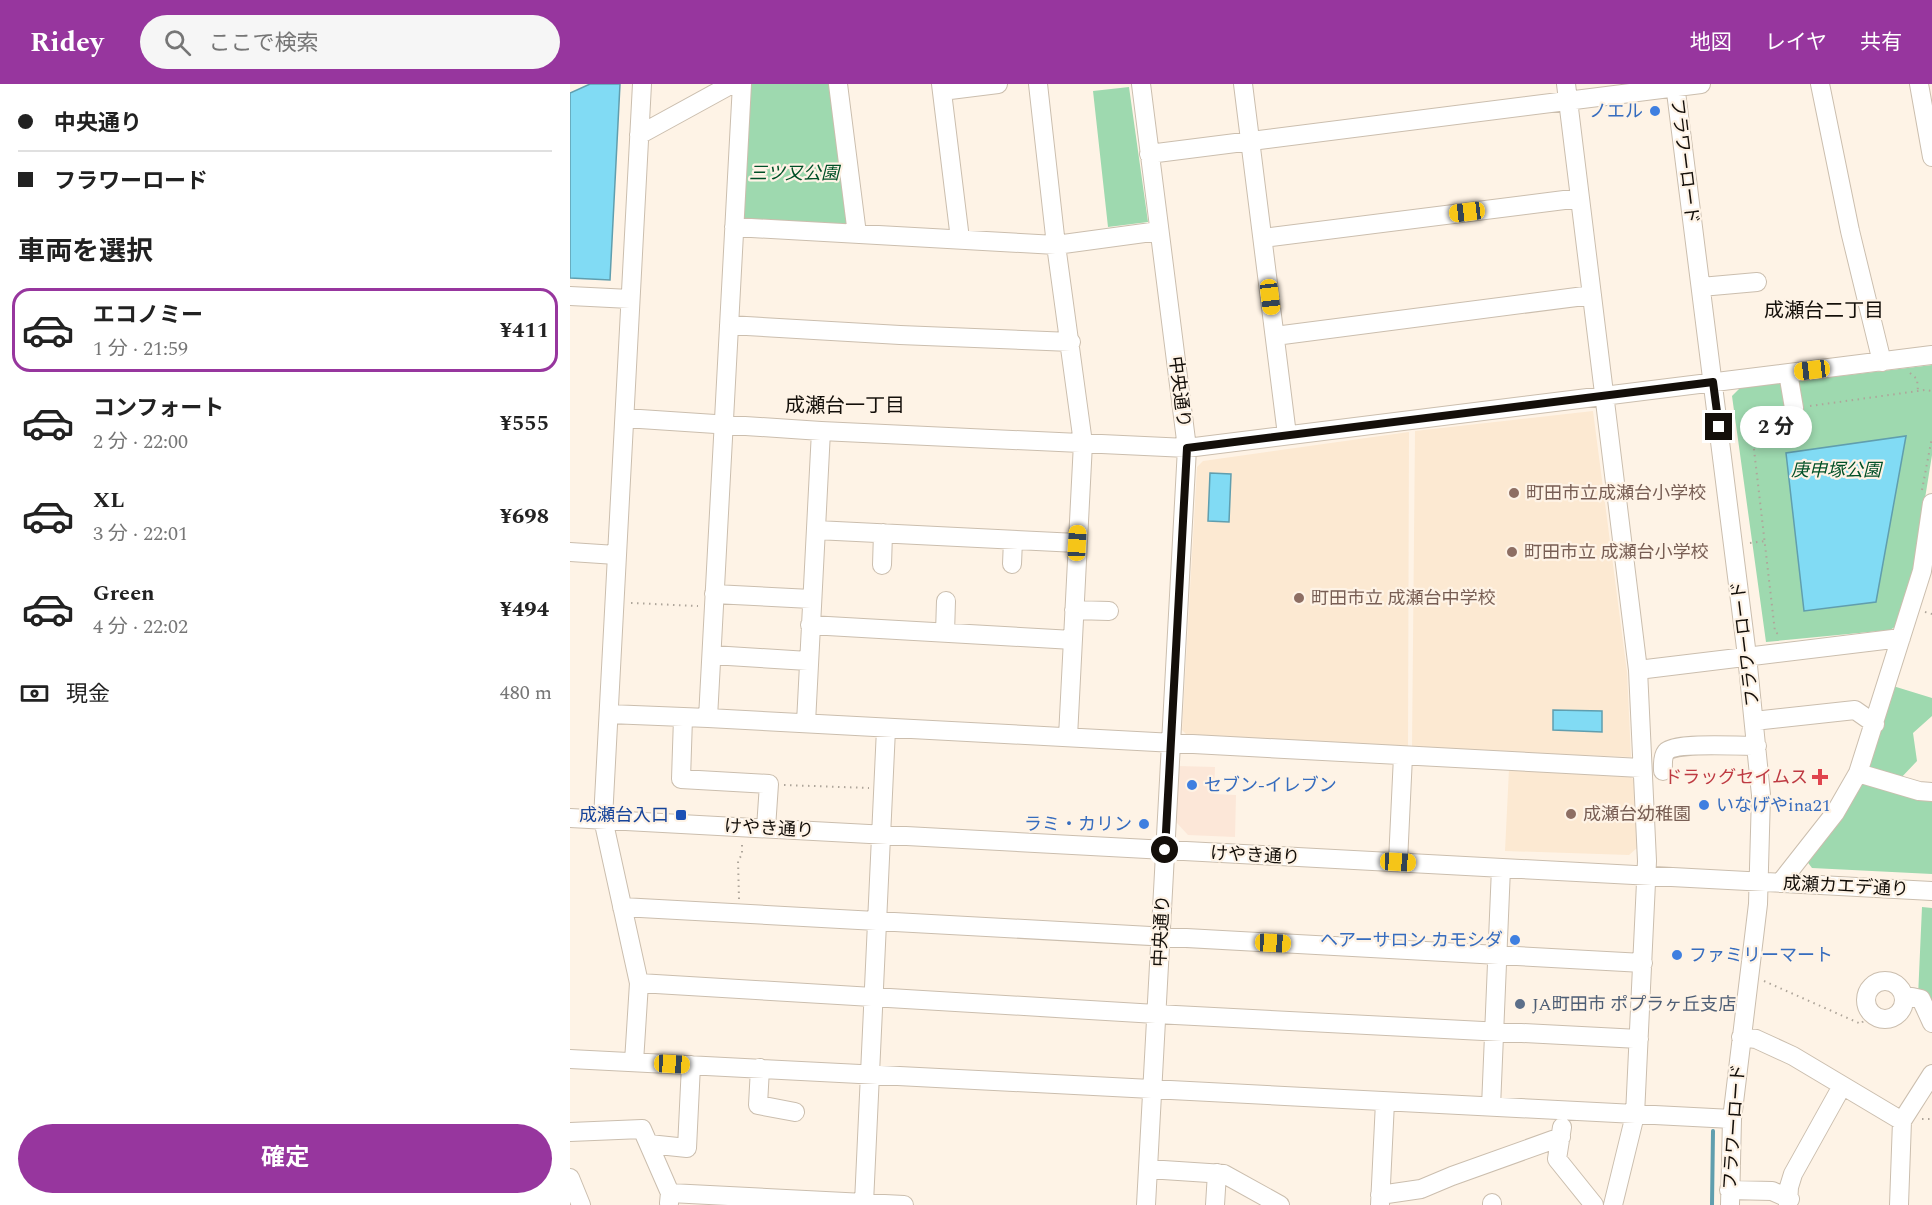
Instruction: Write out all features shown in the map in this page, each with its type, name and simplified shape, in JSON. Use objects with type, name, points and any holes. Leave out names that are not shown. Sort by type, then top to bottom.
[{"type":"street","points":[[634,1062],[639,983],[603,819],[642,84]]},
{"type":"street","points":[[639,135],[732,84]]},
{"type":"street","points":[[708,718],[742,84]]},
{"type":"street","points":[[838,84],[857,234]]},
{"type":"street","points":[[960,239],[942,88],[998,84]]},
{"type":"street","points":[[1038,84],[1056,245],[1083,443],[1068,737]]},
{"type":"street","name":"中央通り","points":[[1141,84],[1187,448],[1146,1205]]},
{"type":"street","points":[[1243,84],[1287,435]]},
{"type":"street","points":[[1149,153],[1567,92],[1701,84]]},
{"type":"street","points":[[1820,84],[1850,231],[1882,362]]},
{"type":"street","points":[[1919,84],[1931,146]]},
{"type":"street","name":"フラワーロード","points":[[1675,86],[1747,657],[1761,795],[1760,881],[1732,1119],[1729,1198]]},
{"type":"street","points":[[1567,92],[1638,670],[1647,875],[1635,1115],[1613,1205]]},
{"type":"street","points":[[1263,238],[1580,198]]},
{"type":"street","points":[[734,226],[1056,245],[1159,231]]},
{"type":"street","points":[[1701,287],[1757,282]]},
{"type":"street","points":[[1275,336],[1592,295]]},
{"type":"street","points":[[570,296],[630,299]]},
{"type":"street","points":[[729,325],[1071,342]]},
{"type":"street","points":[[625,418],[821,431],[1187,448],[1932,355]]},
{"type":"street","points":[[1788,373],[1794,408]]},
{"type":"street","points":[[806,723],[821,431]]},
{"type":"street","points":[[1780,882],[1835,813],[1858,773],[1901,638],[1927,571],[1927,497]]},
{"type":"street","points":[[816,530],[1077,543]]},
{"type":"street","points":[[882,565],[883,533]]},
{"type":"street","points":[[1012,564],[1013,540]]},
{"type":"street","points":[[570,552],[616,555]]},
{"type":"street","points":[[714,600],[811,598]]},
{"type":"street","points":[[945,633],[946,601]]},
{"type":"street","points":[[1074,610],[1109,611]]},
{"type":"street","points":[[810,625],[1072,640]]},
{"type":"street","points":[[1638,670],[1901,638]]},
{"type":"street","points":[[712,655],[808,661]]},
{"type":"street","points":[[1754,721],[1855,710],[1875,724]]},
{"type":"street","points":[[609,714],[1641,768]]},
{"type":"street","points":[[683,718],[681,779],[768,784],[766,828]]},
{"type":"street","points":[[864,1203],[886,729]]},
{"type":"street","points":[[1663,771],[1664,756],[1671,749],[1696,746],[1757,746]]},
{"type":"street","points":[[1398,862],[1403,756]]},
{"type":"street","points":[[1858,773],[1919,791],[1932,792]]},
{"type":"street","name":"けやき通り","points":[[570,818],[1760,881]]},
{"type":"street","points":[[1491,1107],[1501,868]]},
{"type":"street","name":"成瀬カエデ通り","points":[[1760,881],[1932,891]]},
{"type":"street","points":[[622,907],[1643,963]]},
{"type":"street","points":[[1887,980],[1898,986],[1904,997],[1902,1009],[1893,1017],[1881,1018],[1870,1012],[1867,1007],[1866,994],[1869,988],[1880,981],[1887,980]]},
{"type":"street","points":[[639,983],[1156,1014],[1639,1039]]},
{"type":"street","points":[[1904,997],[1921,999],[1932,1023]]},
{"type":"street","points":[[1742,1037],[1756,1039],[1793,1056],[1842,1086],[1910,1120]]},
{"type":"street","points":[[570,1059],[1732,1119]]},
{"type":"street","points":[[649,1144],[687,1148],[691,1065]]},
{"type":"street","points":[[760,1068],[758,1105],[795,1112]]},
{"type":"street","points":[[1899,1205],[1910,1120],[1907,1116],[1932,1074]]},
{"type":"street","points":[[1789,1202],[1789,1186],[1793,1174],[1842,1086]]},
{"type":"street","points":[[1385,1102],[1380,1200],[1421,1189],[1561,1137]]},
{"type":"street","points":[[1563,1111],[1557,1159],[1594,1205]]},
{"type":"street","points":[[570,1132],[642,1129],[669,1199],[904,1205]]},
{"type":"street","points":[[1148,1169],[1224,1174],[1280,1205]]},
{"type":"street","points":[[1215,1205],[1217,1173]]},
{"type":"street","points":[[570,1178],[581,1205]]},
{"type":"street","points":[[1729,1198],[1772,1191],[1789,1202]]},
{"type":"path","points":[[1910,358],[1910,374],[1917,379],[1917,391]]},
{"type":"path","points":[[1781,636],[1775,632],[1752,432],[1755,422],[1770,412],[1917,391],[1932,392]]},
{"type":"path","points":[[1927,497],[1932,437]]},
{"type":"path","points":[[1746,543],[1765,541]]},
{"type":"path","points":[[614,602],[714,600]]},
{"type":"path","points":[[791,785],[858,788]]},
{"type":"path","points":[[738,913],[738,860],[742,855],[742,840]]},
{"type":"path","points":[[1764,981],[1861,1024],[1870,1012]]},
{"type":"path","points":[[1910,1120],[1932,1119]]},
{"type":"shaded area","name":"町田市立 成瀬台小学校","points":[[1593,411],[1627,672],[1631,757],[1412,749],[1415,431]]},
{"type":"shaded area","name":"町田市立 成瀬台中学校","points":[[1409,432],[1408,749],[1188,736],[1182,730],[1197,467],[1203,461]]},
{"type":"shaded area","points":[[1178,766],[1215,767],[1214,794],[1236,795],[1235,837],[1188,835],[1177,823]]},
{"type":"shaded area","name":"成瀬台幼稚園","points":[[1509,769],[1629,775],[1634,780],[1637,848],[1629,855],[1505,851]]},
{"type":"green space","name":"三ツ又公園","points":[[750,84],[833,84],[850,223],[846,227],[740,219]]},
{"type":"green space","points":[[1129,87],[1148,222],[1108,227],[1093,91]]},
{"type":"green space","name":"庚申塚公園","points":[[1932,365],[1932,455],[1912,579],[1898,625],[1890,630],[1766,642],[1732,396],[1740,388]]},
{"type":"green space","points":[[1893,686],[1932,698],[1932,716],[1913,733],[1917,761],[1899,780],[1873,772],[1869,765]]},
{"type":"green space","points":[[1862,783],[1932,797],[1932,874],[1812,868],[1806,860]]},
{"type":"green space","points":[[1922,907],[1932,908],[1932,1017],[1918,997]]},
{"type":"water","points":[[590,84],[620,84],[610,280],[570,278],[570,93]]},
{"type":"water","points":[[1906,436],[1876,602],[1804,611],[1786,453]]},
{"type":"water","points":[[1210,473],[1231,474],[1229,522],[1208,521]]},
{"type":"water","points":[[1553,710],[1602,711],[1602,732],[1553,730]]},
{"type":"waterway","points":[[1712,1205],[1713,1131]]},
{"type":"place","name":"ノエル","points":[[1655,111]]},
{"type":"place","name":"町田市立成瀬台小学校","points":[[1514,493]]},
{"type":"place","name":"町田市立 成瀬台小学校","points":[[1512,552]]},
{"type":"place","name":"町田市立 成瀬台中学校","points":[[1299,598]]},
{"type":"place","name":"ドラッグセイムス","points":[[1820,777]]},
{"type":"place","name":"セブン-イレブン","points":[[1192,785]]},
{"type":"place","name":"いなげやina21","points":[[1704,805]]},
{"type":"place","name":"成瀬台幼稚園","points":[[1571,814]]},
{"type":"place","name":"成瀬台入口","points":[[681,815]]},
{"type":"place","name":"ラミ・カリン","points":[[1144,824]]},
{"type":"place","name":"ヘアーサロン カモシダ","points":[[1515,940]]},
{"type":"place","name":"ファミリーマート","points":[[1677,955]]},
{"type":"place","name":"JA町田市 ポプラヶ丘支店","points":[[1520,1004]]},
{"type":"district","name":"成瀬台二丁目","points":[[1824,310]]},
{"type":"district","name":"成瀬台一丁目","points":[[845,405]]},
{"type":"route","points":[[1165,850],[1187,448],[1713,382],[1719,427]]}]
